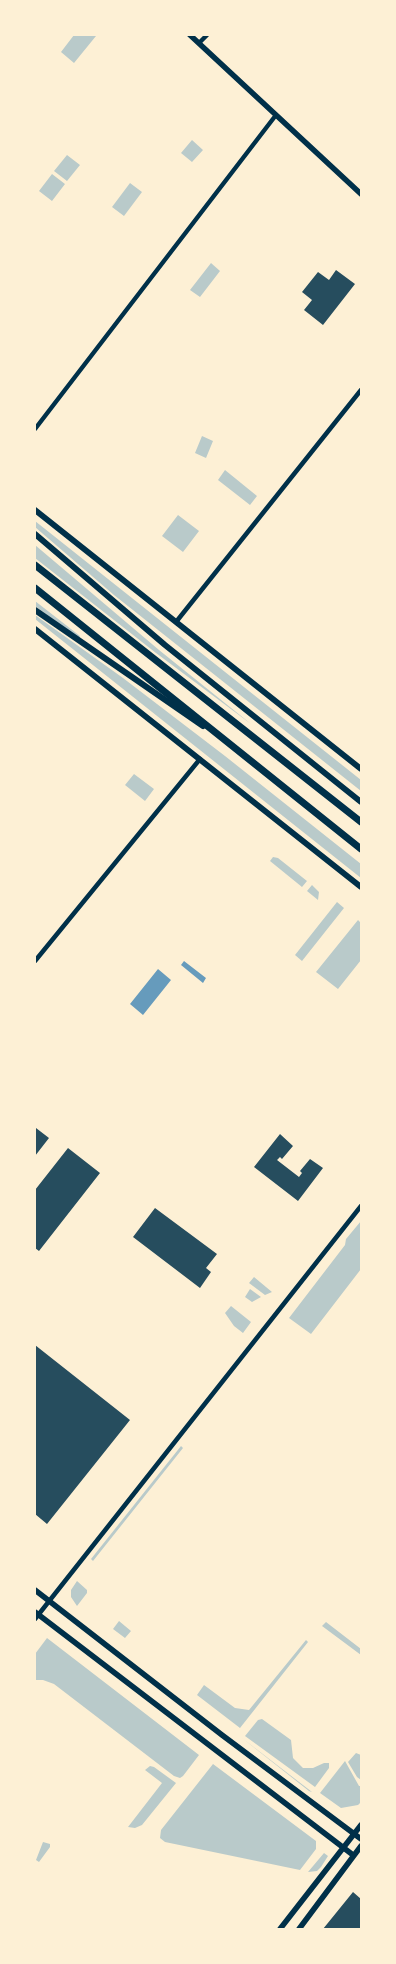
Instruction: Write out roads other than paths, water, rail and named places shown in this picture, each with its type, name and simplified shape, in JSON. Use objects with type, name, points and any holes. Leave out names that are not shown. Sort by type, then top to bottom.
[{"type":"main road","points":[[35,510],[361,769]]},
{"type":"main road","points":[[35,534],[165,645],[361,802]]},
{"type":"main road","points":[[35,565],[361,822]]},
{"type":"main road","points":[[35,588],[361,848]]},
{"type":"main road","points":[[35,610],[232,746]]},
{"type":"main road","points":[[35,630],[361,887]]},
{"type":"street","points":[[190,35],[361,194]]},
{"type":"street","points":[[199,43],[208,35]]},
{"type":"street","points":[[35,429],[276,115]]},
{"type":"street","points":[[176,622],[361,390]]},
{"type":"street","points":[[35,961],[200,759]]},
{"type":"street","points":[[353,1855],[36,1615],[361,1206]]},
{"type":"street","points":[[35,1590],[222,1735],[361,1839]]},
{"type":"street","points":[[280,1929],[361,1826]]},
{"type":"street","points":[[299,1929],[361,1846]]},
{"type":"water","points":[[184,961],[206,978],[203,983],[181,965]]},
{"type":"water","points":[[158,969],[171,980],[143,1015],[130,1004]]}]
